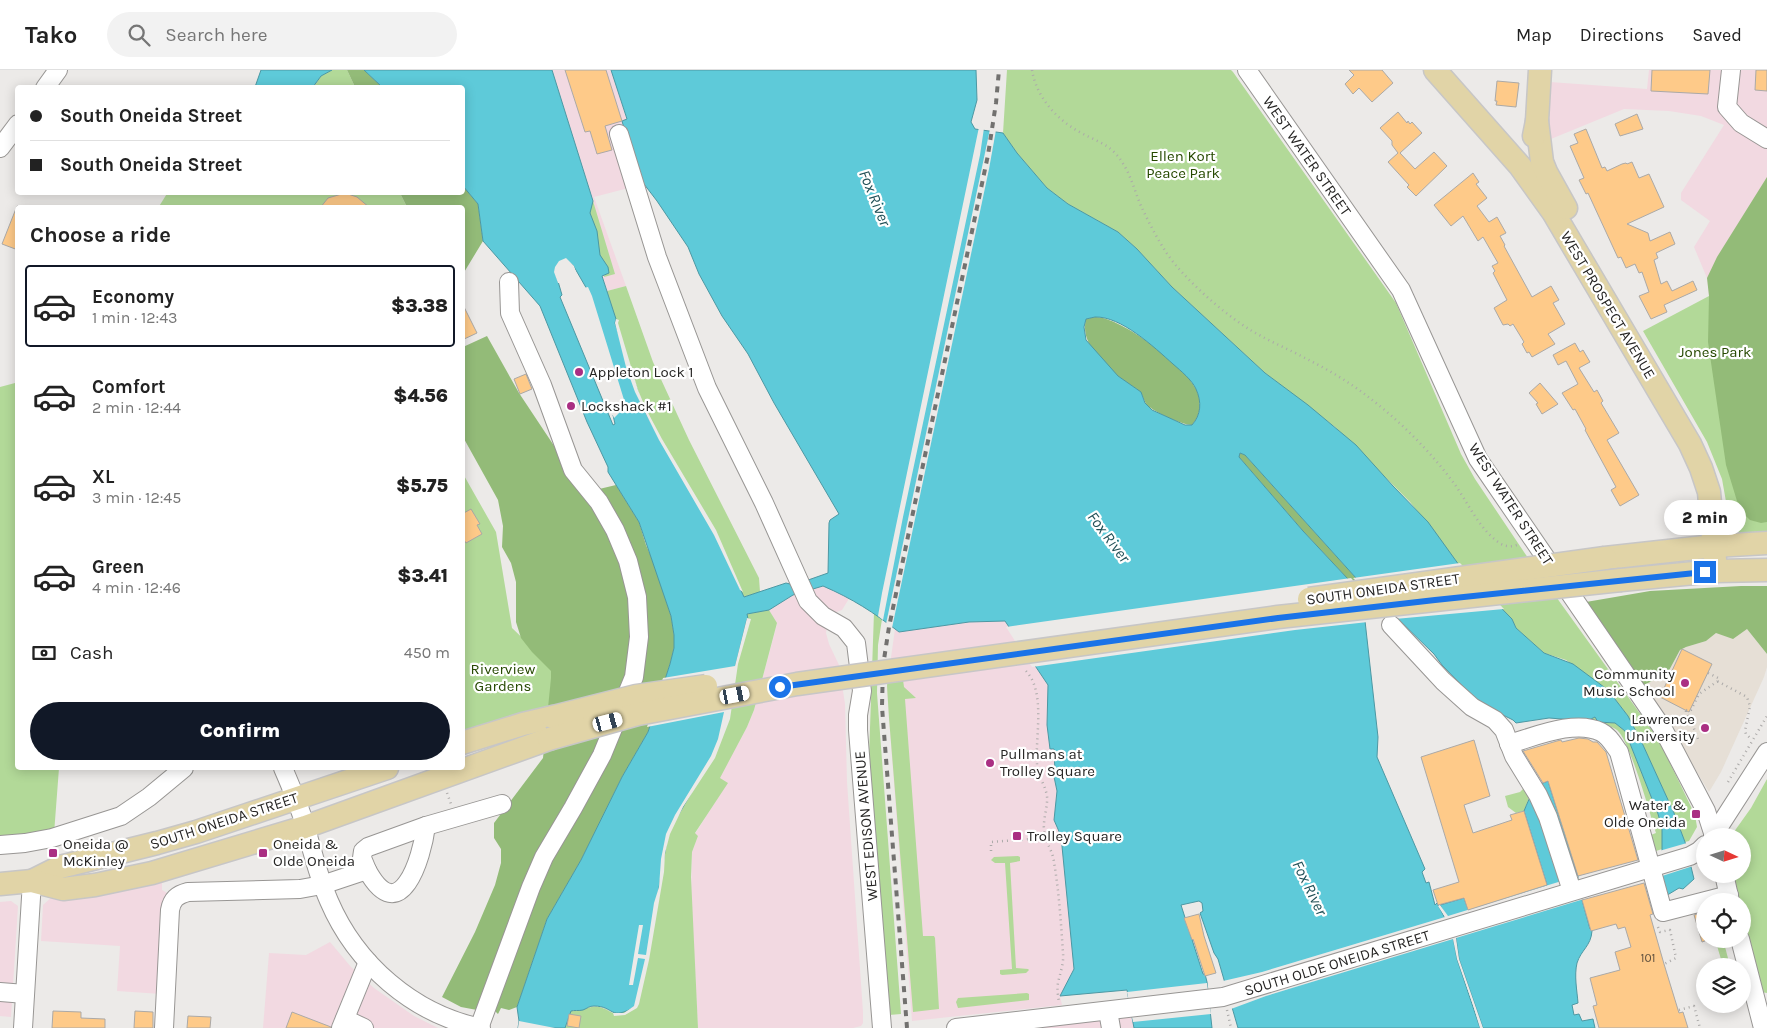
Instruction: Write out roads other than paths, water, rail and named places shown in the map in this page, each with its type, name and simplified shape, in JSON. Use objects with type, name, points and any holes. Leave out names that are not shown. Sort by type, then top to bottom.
[{"type":"main road","name":"WEST PROSPECT AVENUE","points":[[1436,70],[1520,166],[1553,212],[1690,444],[1709,492],[1716,571]]},
{"type":"main road","points":[[1540,70],[1537,121],[1542,162],[1551,184],[1568,211],[1574,246]]},
{"type":"main road","points":[[1520,166],[1532,139],[1537,121]]},
{"type":"main road","name":"SOUTH ONEIDA STREET","points":[[465,743],[523,724],[636,696],[772,675],[1605,558],[1714,546],[1767,543]]},
{"type":"main road","name":"SOUTH ONEIDA STREET","points":[[465,769],[548,739],[638,714],[797,684],[1278,618],[1621,580],[1716,571],[1767,570]]},
{"type":"main road","name":"SOUTH ONEIDA STREET","points":[[0,884],[32,881],[60,867],[157,844],[381,770]]},
{"type":"main road","points":[[305,827],[322,806],[424,770]]},
{"type":"main road","name":"SOUTH ONEIDA STREET","points":[[32,881],[63,890],[152,872],[305,827],[462,770]]},
{"type":"main road","points":[[152,872],[183,853],[274,820],[296,798]]},
{"type":"street","points":[[47,85],[58,70]]},
{"type":"street","name":"WEST WATER STREET","points":[[1247,70],[1401,290],[1478,459],[1663,729],[1706,811],[1711,828]]},
{"type":"street","points":[[1731,70],[1727,107],[1741,123],[1767,139]]},
{"type":"street","points":[[0,148],[15,128]]},
{"type":"street","name":"WEST EDISON AVENUE","points":[[619,134],[657,257],[707,388],[764,503],[808,602],[823,616],[844,628],[856,644],[862,691],[858,715],[858,730],[882,1028]]},
{"type":"street","points":[[285,770],[296,798],[322,885],[338,919],[358,949],[380,975],[424,1007],[441,1016],[480,1028],[531,887],[544,857],[573,808],[605,746],[634,676],[639,637],[637,597],[628,561],[616,530],[599,502],[573,470],[542,385],[510,313],[509,282]]},
{"type":"street","points":[[1391,625],[1443,681],[1472,707],[1495,720],[1504,730],[1514,756],[1548,817],[1577,890]]},
{"type":"street","points":[[1509,744],[1569,728],[1587,728],[1600,731],[1609,738],[1619,752],[1654,867],[1664,912],[1696,905]]},
{"type":"street","points":[[1718,828],[1767,752]]},
{"type":"street","points":[[0,845],[25,844],[52,838],[121,816],[149,797],[182,770]]},
{"type":"street","points":[[426,826],[424,842],[408,882],[401,891],[391,893],[382,891],[374,882],[362,858],[363,851],[368,847],[426,826],[502,804]]},
{"type":"street","name":"SOUTH OLDE ONEIDA STREET","points":[[956,1028],[1209,1000],[1227,1002],[1696,853]]},
{"type":"street","points":[[164,1028],[170,910],[174,899],[188,892],[300,889],[322,885],[367,870]]},
{"type":"street","points":[[23,1028],[32,881]]},
{"type":"street","points":[[1742,948],[1762,1028]]},
{"type":"street","points":[[364,1028],[343,1023],[368,962]]},
{"type":"street","points":[[0,992],[25,994]]},
{"type":"street","points":[[1108,1010],[1111,1028]]},
{"type":"water","points":[[261,70],[332,70],[321,76],[314,85],[256,85]]},
{"type":"water","name":"Fox River","points":[[364,70],[552,70],[593,201],[590,213],[597,231],[600,255],[608,267],[609,273],[602,276],[616,319],[615,323],[644,410],[714,532],[744,597],[786,583],[794,585],[828,573],[829,523],[830,520],[839,514],[774,403],[748,354],[722,316],[699,274],[688,247],[657,201],[644,184],[640,183],[622,121],[627,119],[611,70],[976,70],[977,100],[971,122],[975,129],[1003,133],[1017,153],[1047,188],[1068,204],[1118,232],[1137,249],[1172,287],[1265,373],[1308,405],[1356,445],[1428,522],[1459,565],[1512,619],[1516,628],[1544,653],[1573,664],[1608,690],[1628,716],[1674,813],[1685,842],[1694,879],[1683,889],[1679,888],[1664,897],[1659,877],[1662,858],[1662,828],[1625,731],[1615,723],[1598,722],[1595,717],[1587,721],[1549,718],[1516,723],[1479,703],[1442,665],[1434,654],[1356,578],[1245,455],[1240,453],[1239,457],[1303,531],[1362,594],[1378,737],[1377,757],[1425,869],[1422,872],[1426,883],[1429,882],[1435,905],[1437,903],[1452,932],[1457,959],[1480,1028],[1238,1028],[1218,959],[1214,953],[1200,913],[1203,911],[1202,903],[1199,901],[1181,905],[1203,974],[1205,974],[1212,1028],[1134,1028],[1127,990],[1060,996],[1074,969],[1061,836],[1054,820],[1057,791],[1053,772],[1055,772],[1054,749],[1050,749],[1047,725],[1048,685],[1005,621],[969,622],[899,632],[862,606],[823,586],[793,595],[769,610],[747,614],[748,619],[736,664],[729,716],[712,757],[668,833],[647,961],[636,1006],[621,1013],[594,1006],[583,1010],[571,1011],[565,1028],[518,1028],[517,1007],[547,919],[581,860],[622,777],[648,732],[670,664],[674,648],[674,635],[671,616],[639,522],[608,472],[608,467],[587,422],[540,306],[483,241],[478,204],[465,188],[465,85],[380,85]],"holes":[[[564,260],[573,265],[588,291],[623,404],[622,411],[613,415],[615,424],[613,425],[560,297],[562,295],[555,271]],[[1095,317],[1105,318],[1137,334],[1189,379],[1196,389],[1200,403],[1199,413],[1192,425],[1185,425],[1152,410],[1145,403],[1141,392],[1118,376],[1086,340],[1084,327],[1086,319]]]},
{"type":"water","points":[[1548,781],[1578,876],[1582,900],[1592,931],[1590,940],[1577,963],[1578,1003],[1572,1005],[1574,1015],[1579,1014],[1582,1021],[1593,1019],[1595,1028],[1483,1028],[1459,959],[1455,931],[1440,905],[1464,898],[1468,909],[1547,885],[1524,811],[1535,789]]},
{"type":"railway","points":[[907,1028],[882,707],[883,666],[889,627],[988,155],[999,70]]},
{"type":"place","name":"Appleton Lock 1","points":[[579,372]]},
{"type":"place","name":"Lockshack #1","points":[[571,406]]},
{"type":"place","name":"Community Music School","points":[[1685,683]]},
{"type":"place","name":"Lawrence University","points":[[1705,728]]},
{"type":"place","name":"Pullmans at Trolley Square","points":[[990,763]]},
{"type":"place","name":"Water & Olde Oneida","points":[[1696,814]]},
{"type":"place","name":"Trolley Square","points":[[1017,836]]},
{"type":"place","name":"Oneida @ McKinley","points":[[53,853]]},
{"type":"place","name":"Oneida & Olde Oneida","points":[[263,853]]},
{"type":"park label","name":"Ellen Kort Peace Park","points":[[1183,164]]},
{"type":"park label","name":"Jones Park","points":[[1715,352]]},
{"type":"park label","name":"Riverview Gardens","points":[[503,678]]}]
